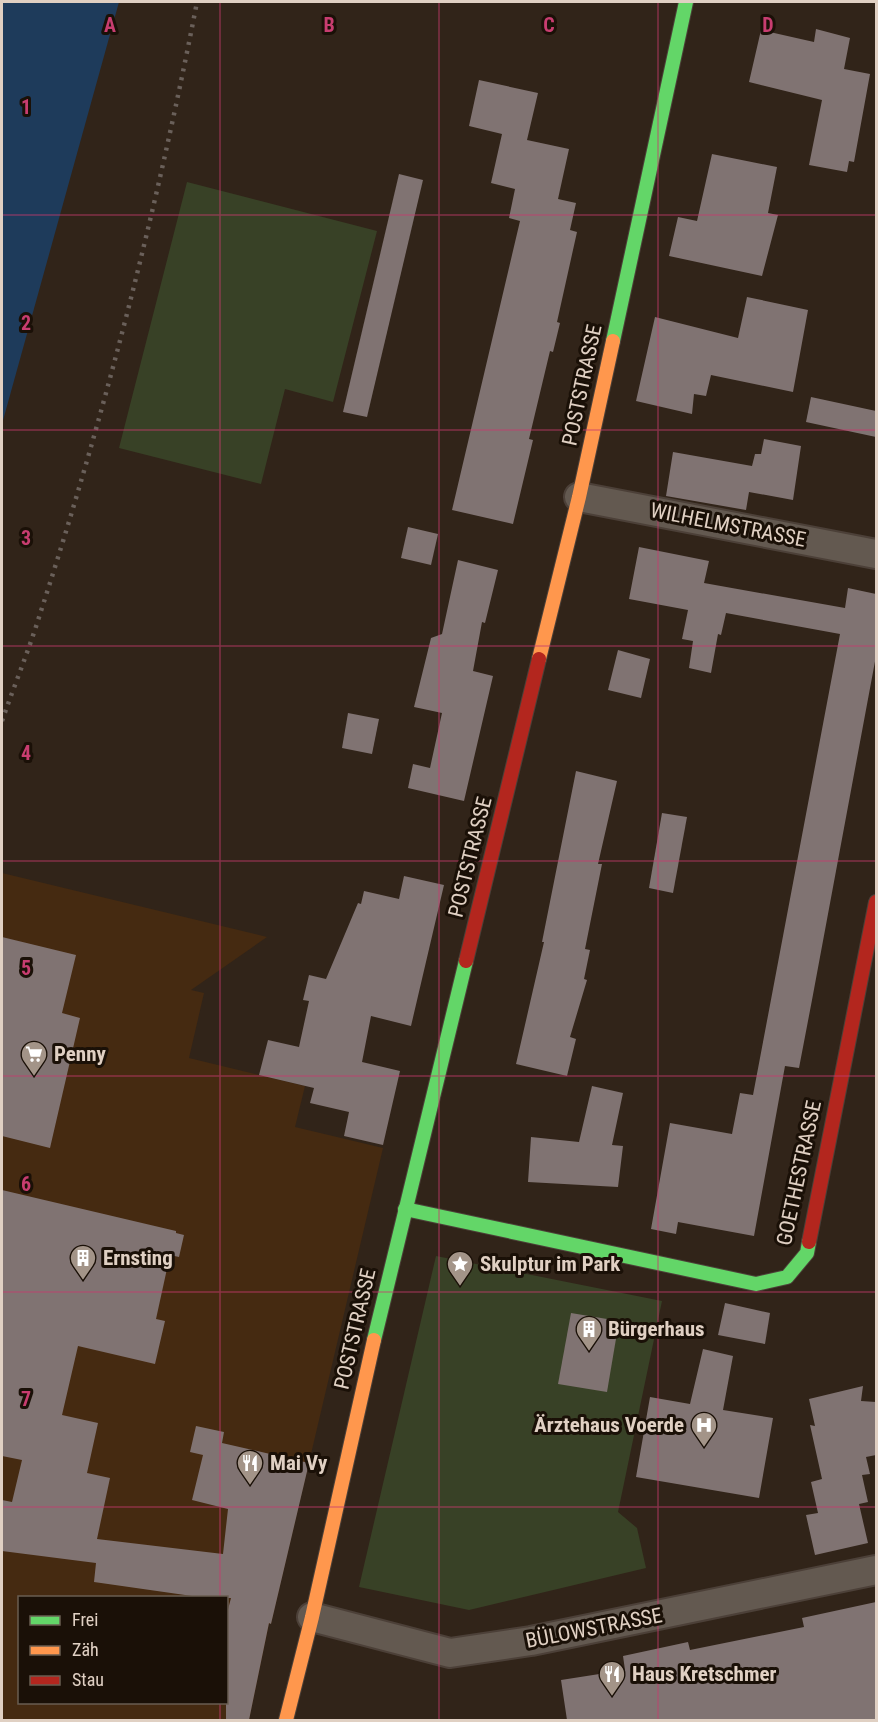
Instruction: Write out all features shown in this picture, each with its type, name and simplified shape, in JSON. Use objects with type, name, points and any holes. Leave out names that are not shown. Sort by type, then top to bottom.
[{"type":"street","name":"POSTSTRASSE","points":[[286,1720],[312,1617],[405,1209],[579,497],[686,2]]},
{"type":"street","name":"WILHELMSTRASSE","points":[[579,497],[876,554]]},
{"type":"street","name":"GOETHESTRASSE","points":[[405,1209],[756,1284],[787,1277],[807,1253],[876,902]]},
{"type":"street","name":"BÜLOWSTRASSE","points":[[312,1617],[450,1653],[552,1637],[876,1570]]},
{"type":"shaded area","points":[[2,873],[267,937],[191,990],[204,993],[189,1058],[305,1086],[295,1127],[383,1148],[271,1624],[269,1624],[249,1720],[2,1720]]},
{"type":"green space","points":[[187,182],[377,231],[333,402],[285,389],[261,484],[119,448]]},
{"type":"green space","points":[[436,1256],[662,1301],[618,1512],[637,1528],[646,1568],[469,1610],[359,1587]]},
{"type":"water","points":[[2,2],[119,2],[2,424]]},
{"type":"building","points":[[816,29],[850,38],[844,69],[870,74],[854,162],[849,161],[847,172],[809,165],[822,100],[749,82],[761,30],[814,42]]},
{"type":"building","points":[[479,80],[538,93],[527,140],[569,149],[558,199],[576,203],[570,230],[577,232],[557,322],[560,323],[553,352],[550,351],[529,439],[533,440],[513,524],[452,510],[520,221],[509,218],[515,189],[491,183],[502,134],[469,126]]},
{"type":"building","points":[[712,154],[777,167],[768,213],[778,215],[762,276],[669,256],[678,217],[697,221]]},
{"type":"building","points":[[399,174],[423,180],[367,417],[343,412]]},
{"type":"building","points":[[747,297],[808,310],[793,392],[711,375],[706,396],[694,394],[692,414],[636,401],[655,317],[738,338]]},
{"type":"building","points":[[811,397],[876,411],[876,437],[806,422]]},
{"type":"building","points":[[764,439],[801,446],[793,500],[749,492],[746,510],[666,496],[673,452],[752,466],[755,454],[761,454]]},
{"type":"building","points":[[408,527],[438,534],[431,565],[401,558]]},
{"type":"building","points":[[639,547],[709,561],[704,583],[845,608],[848,588],[876,594],[876,656],[812,1000],[799,1068],[785,1066],[754,1236],[678,1222],[676,1234],[651,1229],[670,1123],[732,1134],[740,1093],[753,1095],[840,634],[726,613],[721,635],[718,634],[711,673],[689,668],[693,641],[682,639],[688,610],[629,599]]},
{"type":"building","points":[[458,560],[498,570],[485,623],[482,622],[473,671],[493,676],[464,801],[408,788],[413,764],[430,768],[442,713],[414,707],[431,638],[442,634]]},
{"type":"building","points":[[618,650],[650,659],[641,698],[608,690]]},
{"type":"building","points":[[348,713],[379,719],[372,754],[342,748]]},
{"type":"building","points":[[576,771],[617,781],[598,864],[602,864],[585,949],[590,950],[584,979],[587,980],[570,1037],[576,1039],[567,1076],[516,1064],[544,942],[542,942]]},
{"type":"building","points":[[662,813],[687,817],[673,893],[649,888]]},
{"type":"building","points":[[404,876],[444,885],[411,1026],[371,1016],[362,1062],[400,1071],[383,1145],[344,1136],[349,1112],[310,1103],[314,1088],[259,1075],[268,1040],[299,1047],[309,1001],[303,1000],[309,975],[326,979],[358,903],[361,904],[364,891],[399,899]]},
{"type":"building","name":"Penny","points":[[2,937],[76,955],[62,1013],[80,1018],[50,1148],[2,1136]]},
{"type":"building","points":[[592,1086],[623,1093],[612,1145],[623,1146],[618,1187],[528,1182],[531,1137],[579,1142]]},
{"type":"building","points":[[2,1190],[176,1231],[184,1235],[179,1257],[170,1255],[156,1319],[165,1321],[155,1364],[78,1346],[62,1415],[98,1423],[87,1473],[110,1478],[97,1539],[223,1554],[228,1509],[192,1500],[203,1455],[190,1452],[196,1426],[224,1432],[222,1443],[309,1463],[271,1624],[269,1623],[249,1720],[226,1720],[228,1609],[231,1598],[228,1596],[192,1596],[94,1582],[96,1563],[2,1551],[2,1500],[12,1502],[22,1460],[2,1456]]},
{"type":"building","points":[[725,1303],[770,1313],[765,1344],[718,1335]]},
{"type":"building","name":"Bürgerhaus","points":[[571,1313],[619,1321],[607,1392],[558,1384]]},
{"type":"building","name":"Ärztehaus Voerde","points":[[703,1349],[733,1356],[723,1410],[773,1418],[759,1498],[636,1477],[650,1397],[690,1404]]},
{"type":"building","points":[[863,1386],[861,1401],[876,1402],[876,1455],[866,1457],[870,1474],[862,1475],[868,1502],[859,1504],[868,1543],[815,1555],[806,1515],[818,1513],[811,1482],[822,1479],[810,1425],[815,1426],[809,1399]]},
{"type":"building","points":[[876,1602],[876,1720],[567,1720],[561,1680],[625,1670],[623,1656],[688,1642],[690,1650],[804,1627],[802,1618]]},
{"type":"railway","points":[[2,721],[64,539],[108,387],[165,156],[197,2]]},
{"type":"traffic: fast","points":[[613,341],[686,2]]},
{"type":"traffic: fast","points":[[374,1340],[466,961]]},
{"type":"traffic: fast","points":[[405,1209],[756,1284],[787,1277],[807,1253],[809,1242]]},
{"type":"traffic: slow","points":[[539,659],[579,497],[613,341]]},
{"type":"traffic: slow","points":[[286,1720],[312,1617],[374,1340]]},
{"type":"traffic: jam","points":[[466,961],[539,659]]},
{"type":"traffic: jam","points":[[809,1242],[876,902]]},
{"type":"place","name":"Penny","points":[[34,1077]]},
{"type":"place","name":"Ernsting","points":[[83,1281]]},
{"type":"place","name":"Skulptur im Park","points":[[460,1287]]},
{"type":"place","name":"Bürgerhaus","points":[[589,1352]]},
{"type":"place","name":"Ärztehaus Voerde","points":[[704,1448]]},
{"type":"place","name":"Mai Vy","points":[[250,1486]]},
{"type":"place","name":"Haus Kretschmer","points":[[612,1697]]}]
